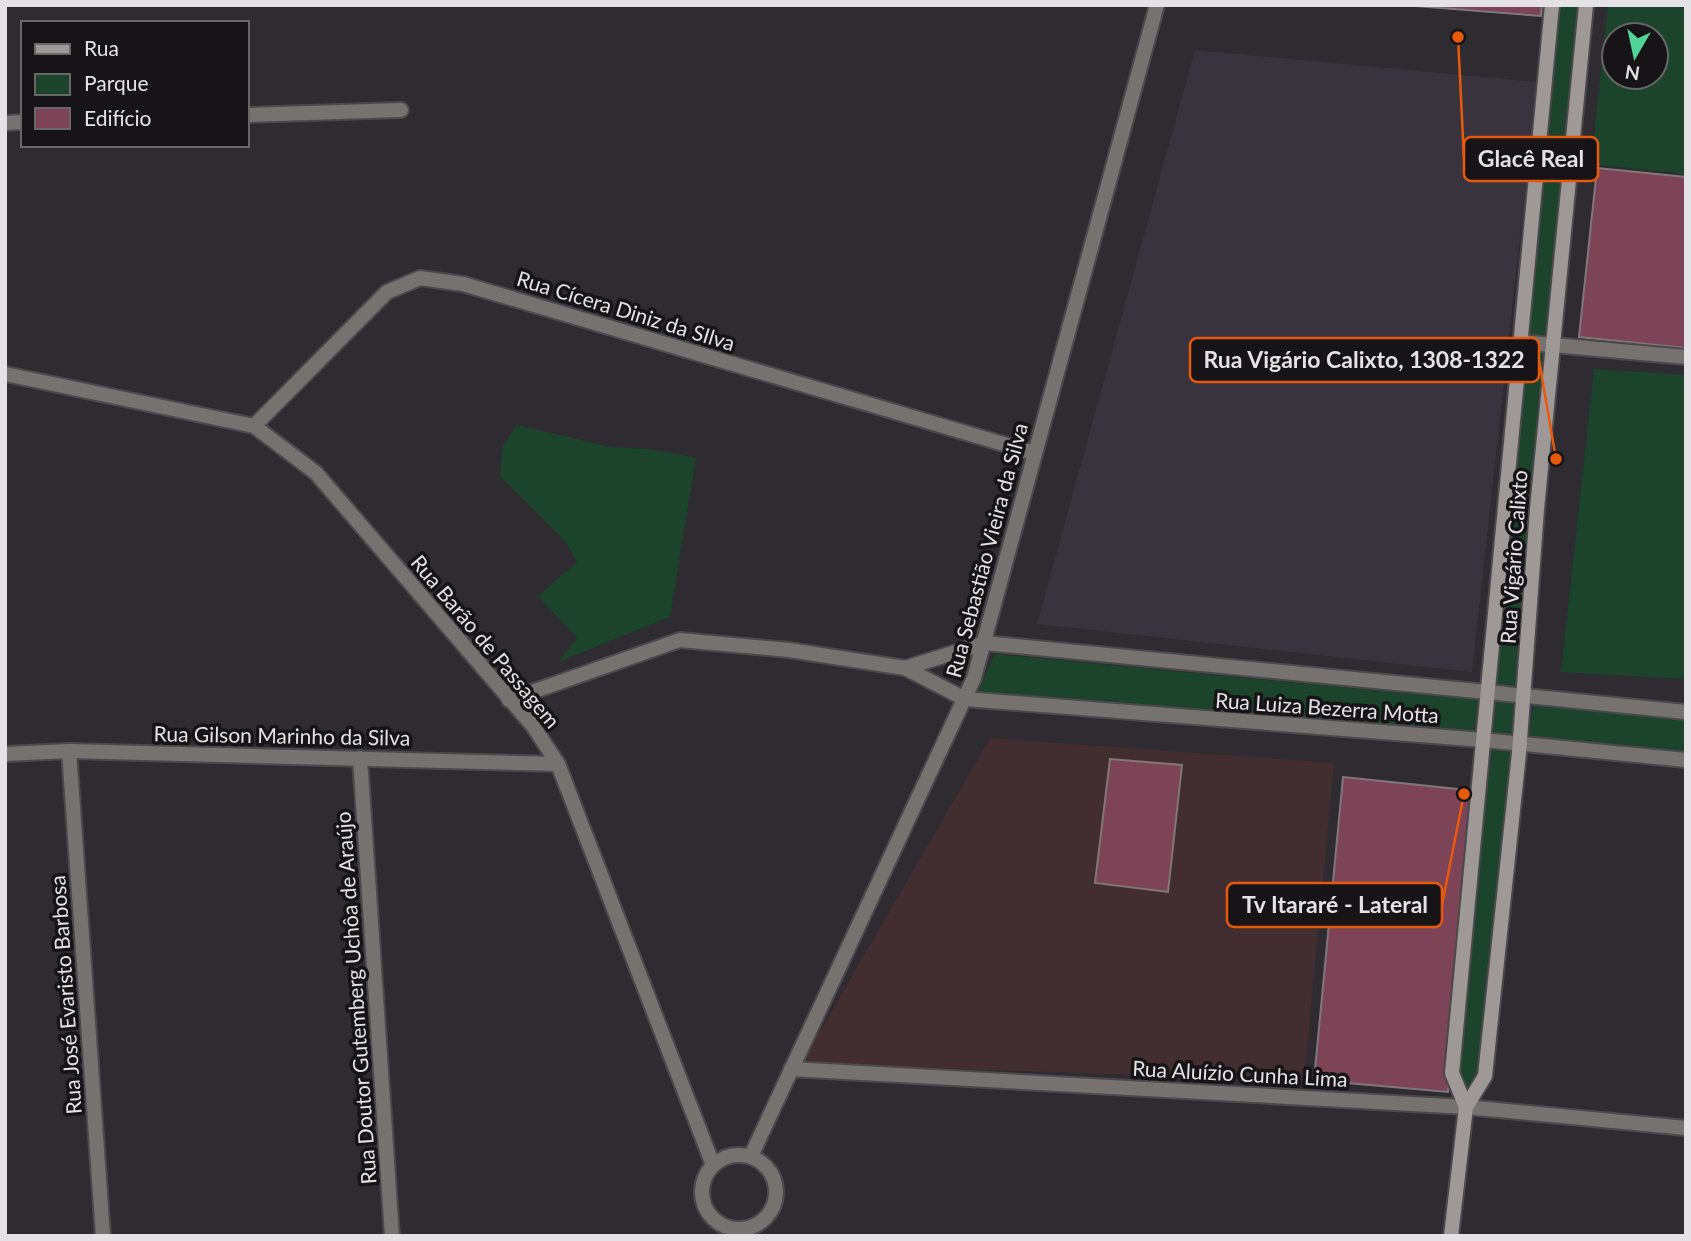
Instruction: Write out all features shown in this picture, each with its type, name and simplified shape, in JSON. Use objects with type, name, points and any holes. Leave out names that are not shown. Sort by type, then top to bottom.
[{"type":"main road","name":"Rua Vigário Calixto","points":[[1466,1107],[1452,1073],[1552,5]]},
{"type":"main road","name":"Rua Vigário Calixto","points":[[1451,1236],[1466,1107],[1485,1076],[1520,744],[1553,344],[1586,5]]},
{"type":"street","name":"Rua Sebastião Vieira da Silva","points":[[751,1156],[965,699],[985,643],[1034,453],[1157,5]]},
{"type":"street","points":[[248,115],[401,110]]},
{"type":"street","name":"Rua Cícera Diniz da SIlva","points":[[254,426],[387,292],[420,278],[463,284],[1034,453]]},
{"type":"street","points":[[1520,342],[1686,357]]},
{"type":"street","name":"Rua Barão de Passagem","points":[[5,374],[254,426],[316,473],[533,726],[558,764],[713,1165]]},
{"type":"street","points":[[509,699],[680,640],[789,650],[905,668],[965,699]]},
{"type":"street","points":[[905,668],[985,643]]},
{"type":"street","name":"Rua Luiza Bezerra Motta","points":[[985,643],[1686,712]]},
{"type":"street","name":"Rua Luiza Bezerra Motta","points":[[965,699],[1483,740],[1686,760]]},
{"type":"street","name":"Rua Gilson Marinho da Silva","points":[[5,754],[69,751],[558,764]]},
{"type":"street","name":"Rua José Evaristo Barbosa","points":[[69,751],[103,1236]]},
{"type":"street","name":"Rua Doutor Gutemberg Uchôa de Araújo","points":[[360,758],[392,1236]]},
{"type":"street","name":"Rua Aluízio Cunha Lima","points":[[791,1069],[1466,1107],[1686,1128]]},
{"type":"street","points":[[729,1155],[751,1156],[764,1164],[772,1174],[776,1187],[775,1200],[771,1212],[762,1222],[738,1233],[715,1221],[707,1213],[702,1202],[703,1178],[713,1165],[729,1155]]},
{"type":"shaded area","points":[[1195,50],[1537,82],[1472,672],[1037,624]]},
{"type":"shaded area","points":[[990,738],[1334,763],[1304,1080],[801,1064]]},
{"type":"green space","points":[[1559,5],[1585,5],[1550,339],[1525,337]]},
{"type":"green space","points":[[1608,5],[1686,5],[1686,174],[1591,164],[1600,80],[1600,91],[1670,91],[1670,21],[1606,21]]},
{"type":"green space","points":[[1524,345],[1549,349],[1514,739],[1488,736]]},
{"type":"green space","points":[[1594,369],[1686,375],[1686,679],[1561,672]]},
{"type":"green space","points":[[517,425],[611,447],[650,449],[696,458],[670,617],[558,662],[577,638],[538,596],[577,562],[565,541],[500,476],[503,445]]},
{"type":"green space","points":[[995,654],[1478,700],[1474,732],[976,694]]},
{"type":"green space","points":[[1533,706],[1686,719],[1686,753],[1529,737]]},
{"type":"green space","points":[[1486,745],[1517,748],[1474,1094],[1454,1092]]},
{"type":"building","points":[[1403,5],[1542,5],[1541,16]]},
{"type":"building","points":[[1597,168],[1686,177],[1686,348],[1579,337]]},
{"type":"building","points":[[1110,759],[1182,765],[1168,892],[1095,883]]},
{"type":"building","points":[[1343,777],[1476,791],[1448,1092],[1314,1080]]},
{"type":"place","name":"Glacê Real","points":[[1458,37]]},
{"type":"place","name":"Rua Vigário Calixto, 1308-1322","points":[[1556,459]]},
{"type":"place","name":"Tv Itararé - Lateral","points":[[1464,794]]}]
